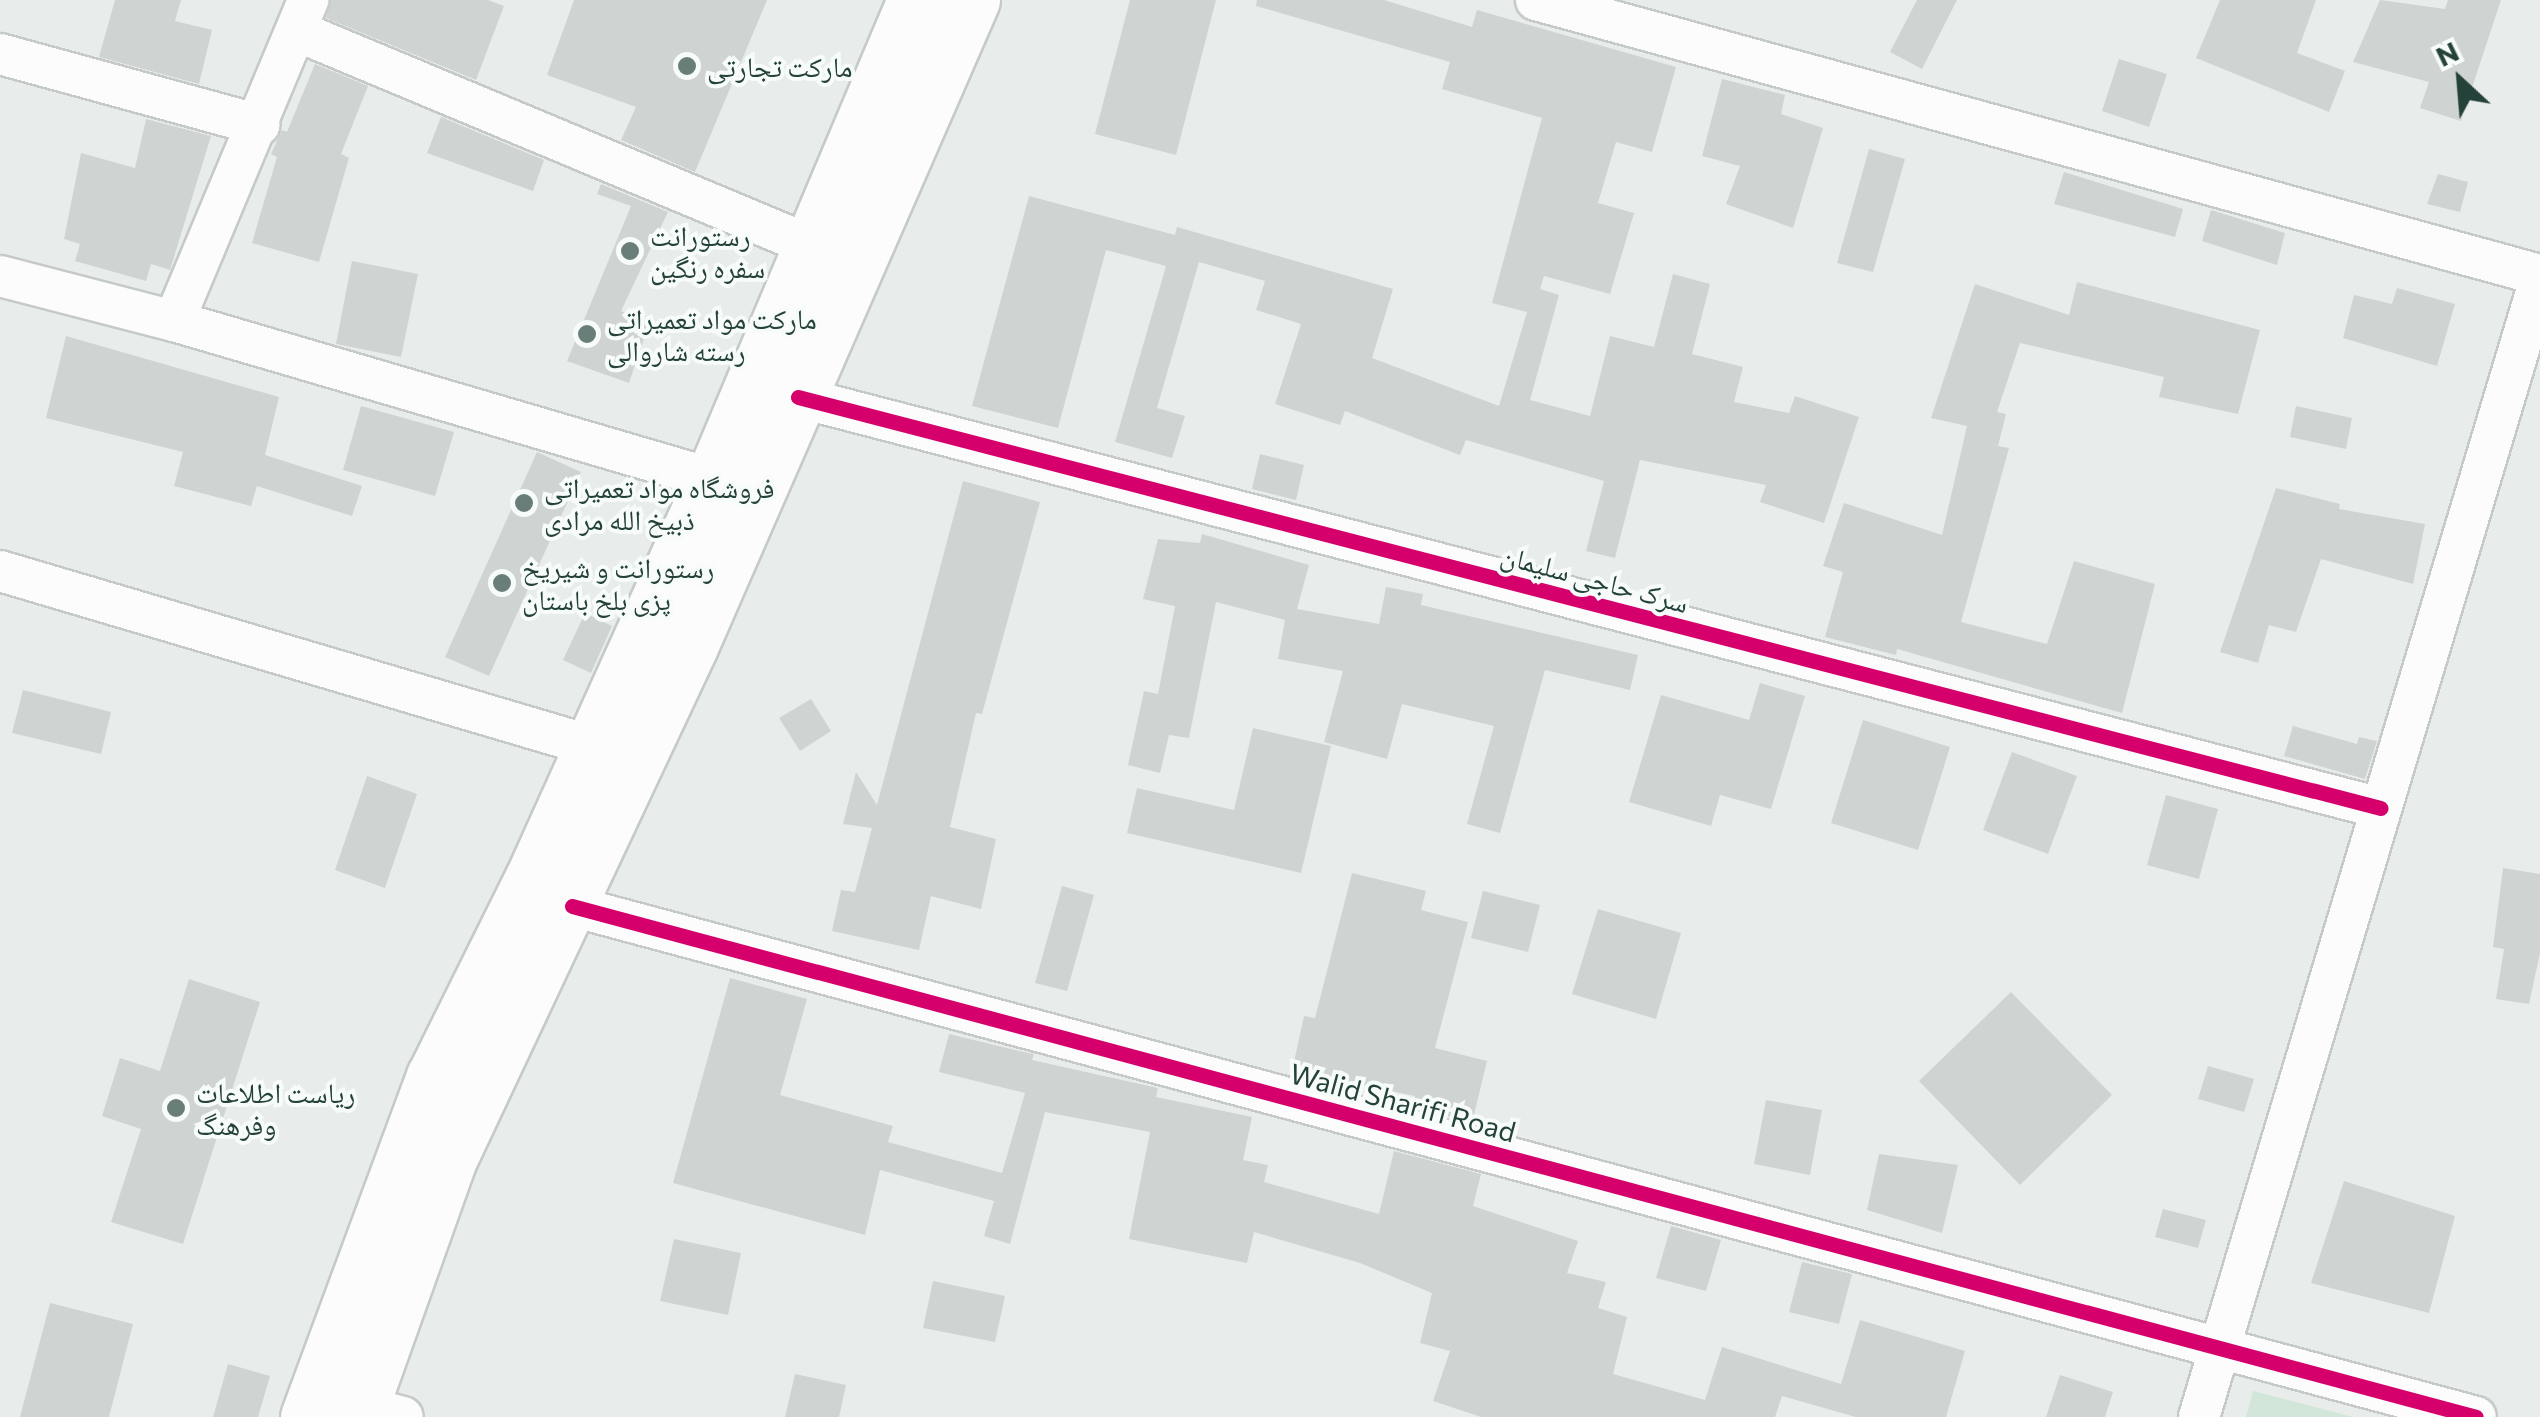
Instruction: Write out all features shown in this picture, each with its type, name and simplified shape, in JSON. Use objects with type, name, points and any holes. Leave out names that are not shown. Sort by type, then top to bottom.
[{"type":"street","points":[[349,1410],[448,1162],[572,906],[615,753],[713,479],[807,244],[915,0]]},
{"type":"street","points":[[349,1410],[434,1077],[615,753],[798,397],[972,0]]},
{"type":"street","points":[[1536,0],[2540,277],[2200,1417]]},
{"type":"street","points":[[174,320],[302,16],[807,244]]},
{"type":"street","points":[[0,54],[259,125]]},
{"type":"street","points":[[0,276],[174,320],[713,479]]},
{"type":"street","name":"سرک حاجی سلیمان","points":[[798,397],[2380,808]]},
{"type":"street","points":[[0,571],[615,753]]},
{"type":"street","name":"Walid Sharifi Road","points":[[572,906],[2476,1417]]},
{"type":"green space","points":[[2253,1391],[2353,1417],[2246,1417]]},
{"type":"building","points":[[115,0],[181,0],[175,21],[212,30],[199,84],[99,57]]},
{"type":"building","points":[[331,0],[488,0],[504,6],[476,80],[326,18]]},
{"type":"building","points":[[574,0],[767,0],[695,172],[621,140],[636,107],[547,75]]},
{"type":"building","points":[[1130,0],[1216,0],[1176,155],[1095,134]]},
{"type":"building","points":[[1257,0],[1384,0],[1472,27],[1477,10],[1676,67],[1652,152],[1616,142],[1598,203],[1634,213],[1610,294],[1544,276],[1540,289],[1559,295],[1530,400],[1590,416],[1610,336],[1654,347],[1673,274],[1710,284],[1692,354],[1743,367],[1734,402],[1789,413],[1795,396],[1859,417],[1824,523],[1760,502],[1766,485],[1640,460],[1615,558],[1586,551],[1604,481],[1466,440],[1460,455],[1345,411],[1340,425],[1275,404],[1301,324],[1256,310],[1265,281],[1199,262],[1157,408],[1185,416],[1172,458],[1115,442],[1166,266],[1106,250],[1058,428],[972,406],[1029,196],[1175,235],[1177,227],[1393,289],[1372,358],[1499,406],[1527,312],[1492,303],[1542,118],[1442,89],[1450,62],[1256,6]]},
{"type":"building","points":[[1917,0],[1957,0],[1922,69],[1890,52]]},
{"type":"building","points":[[2220,0],[2316,0],[2297,53],[2345,71],[2329,112],[2196,58]]},
{"type":"building","points":[[2380,0],[2445,9],[2448,0],[2501,0],[2461,121],[2420,108],[2429,82],[2353,62]]},
{"type":"building","points":[[2119,59],[2167,74],[2149,127],[2102,111]]},
{"type":"building","points":[[315,64],[368,86],[341,154],[349,158],[319,262],[252,243],[277,157],[271,154],[282,130],[287,132]]},
{"type":"building","points":[[1722,79],[1785,95],[1781,114],[1823,128],[1793,228],[1726,204],[1740,166],[1702,156]]},
{"type":"building","points":[[441,117],[544,160],[533,191],[427,153]]},
{"type":"building","points":[[146,119],[211,136],[170,270],[151,264],[146,281],[75,261],[80,244],[64,239],[81,153],[135,168]]},
{"type":"building","points":[[1869,149],[1905,159],[1873,272],[1837,263]]},
{"type":"building","points":[[2064,172],[2183,209],[2175,237],[2054,204]]},
{"type":"building","points":[[2438,174],[2468,182],[2460,212],[2427,204]]},
{"type":"building","points":[[601,184],[668,212],[621,311],[650,321],[629,383],[567,361],[631,206],[597,194]]},
{"type":"building","points":[[2211,210],[2285,233],[2277,265],[2202,241]]},
{"type":"building","points":[[352,261],[418,274],[401,357],[336,344]]},
{"type":"building","points":[[2077,282],[2260,330],[2238,414],[2159,397],[2164,377],[2020,343],[1997,412],[2006,414],[1998,446],[2009,448],[1961,622],[2047,644],[2074,561],[2155,584],[2122,713],[1897,649],[1896,655],[1825,637],[1843,572],[1823,566],[1844,503],[1942,535],[1967,426],[1931,418],[1975,284],[2069,315]]},
{"type":"building","points":[[2397,288],[2455,304],[2437,366],[2343,338],[2354,295],[2392,304]]},
{"type":"building","points":[[66,336],[279,397],[265,455],[362,486],[352,516],[257,486],[251,506],[174,486],[183,452],[46,418]]},
{"type":"building","points":[[361,406],[454,432],[435,496],[343,470]]},
{"type":"building","points":[[2296,406],[2352,418],[2346,449],[2290,437]]},
{"type":"building","points":[[537,452],[581,472],[489,676],[445,657]]},
{"type":"building","points":[[1260,454],[1304,465],[1296,500],[1252,489]]},
{"type":"building","points":[[963,481],[1040,502],[982,714],[976,713],[950,827],[996,839],[981,909],[931,896],[919,950],[832,931],[841,890],[855,892],[872,828],[843,824],[856,772],[877,805]]},
{"type":"building","points":[[2276,488],[2340,504],[2339,509],[2425,524],[2413,584],[2321,559],[2296,632],[2269,625],[2258,663],[2220,652]]},
{"type":"building","points":[[1202,534],[1309,565],[1297,609],[1379,624],[1386,587],[1423,594],[1421,605],[1638,655],[1630,690],[1545,670],[1500,833],[1467,824],[1494,726],[1402,704],[1387,759],[1324,742],[1343,671],[1278,659],[1285,620],[1216,602],[1189,738],[1169,735],[1160,773],[1128,765],[1144,691],[1158,694],[1175,606],[1143,599],[1158,539],[1200,543]]},
{"type":"building","points":[[585,613],[612,626],[591,673],[563,660]]},
{"type":"building","points":[[1760,683],[1805,696],[1771,809],[1720,795],[1711,826],[1629,802],[1661,695],[1749,720]]},
{"type":"building","points":[[23,690],[111,712],[101,754],[12,733]]},
{"type":"building","points":[[811,699],[831,731],[800,751],[779,718]]},
{"type":"building","points":[[1863,720],[1950,747],[1918,850],[1831,823]]},
{"type":"building","points":[[2293,726],[2357,744],[2359,737],[2377,741],[2365,779],[2284,756]]},
{"type":"building","points":[[1253,728],[1331,746],[1301,873],[1127,833],[1137,788],[1234,810]]},
{"type":"building","points":[[2012,752],[2077,776],[2048,854],[1983,830]]},
{"type":"building","points":[[367,776],[417,794],[385,888],[335,870]]},
{"type":"building","points":[[2166,795],[2218,809],[2199,879],[2147,865]]},
{"type":"building","points":[[2503,868],[2540,874],[2540,953],[2529,1004],[2496,999],[2504,949],[2493,947]]},
{"type":"building","points":[[1352,873],[1426,891],[1421,910],[1468,922],[1435,1048],[1487,1061],[1472,1123],[1413,1107],[1415,1096],[1292,1071],[1304,1016],[1315,1018]]},
{"type":"building","points":[[1062,886],[1094,895],[1067,991],[1035,983]]},
{"type":"building","points":[[1483,891],[1540,905],[1528,952],[1471,938]]},
{"type":"building","points":[[1598,909],[1681,933],[1656,1019],[1572,994]]},
{"type":"building","points":[[730,978],[807,999],[780,1095],[893,1126],[888,1142],[1002,1173],[1025,1093],[939,1072],[949,1034],[1034,1054],[1032,1060],[1158,1088],[1156,1097],[1252,1117],[1243,1160],[1268,1165],[1264,1182],[1379,1214],[1394,1151],[1481,1174],[1473,1206],[1578,1241],[1567,1273],[1606,1282],[1598,1308],[1627,1317],[1613,1374],[1705,1400],[1722,1347],[1841,1384],[1860,1320],[1965,1351],[1946,1417],[1856,1417],[1782,1396],[1775,1417],[1481,1417],[1433,1401],[1450,1351],[1420,1343],[1432,1293],[1360,1263],[1254,1232],[1247,1263],[1129,1239],[1150,1132],[1045,1112],[1010,1244],[984,1236],[994,1201],[880,1170],[865,1235],[673,1183]]},
{"type":"building","points":[[189,979],[260,1002],[183,1244],[111,1222],[141,1129],[102,1116],[120,1058],[160,1071]]},
{"type":"building","points":[[2011,992],[2112,1095],[2020,1185],[1919,1081]]},
{"type":"building","points":[[2208,1066],[2254,1079],[2244,1112],[2198,1099]]},
{"type":"building","points":[[1766,1100],[1822,1110],[1810,1175],[1754,1164]]},
{"type":"building","points":[[1879,1154],[1958,1165],[1942,1233],[1867,1210]]},
{"type":"building","points":[[2344,1181],[2455,1216],[2429,1313],[2311,1283]]},
{"type":"building","points":[[2163,1209],[2206,1220],[2198,1248],[2155,1237]]},
{"type":"building","points":[[1671,1226],[1721,1240],[1706,1291],[1656,1278]]},
{"type":"building","points":[[674,1239],[741,1253],[728,1315],[660,1301]]},
{"type":"building","points":[[1802,1262],[1852,1274],[1839,1324],[1789,1312]]},
{"type":"building","points":[[933,1281],[1005,1296],[995,1342],[923,1328]]},
{"type":"building","points":[[50,1303],[133,1324],[109,1417],[20,1417]]},
{"type":"building","points":[[228,1364],[270,1376],[258,1417],[213,1417]]},
{"type":"building","points":[[795,1374],[846,1385],[839,1417],[785,1417]]},
{"type":"building","points":[[2060,1375],[2113,1392],[2105,1417],[2046,1417]]},
{"type":"cycle path","points":[[798,397],[2380,808]]},
{"type":"cycle path","points":[[572,906],[2476,1417]]},
{"type":"place","name":"مارکت تجارتی","points":[[687,66]]},
{"type":"place","name":"رستورانت سفره رنگین","points":[[630,251]]},
{"type":"place","name":"مارکت مواد تعمیراتی رسته شاروالی","points":[[587,334]]},
{"type":"place","name":"فروشگاه مواد تعمیراتی ذبیخ الله مرادی","points":[[524,503]]},
{"type":"place","name":"رستورانت و شیریخ پزی بلخ باستان","points":[[502,583]]},
{"type":"place","name":"ریاست اطلاعات وفرهنگ","points":[[176,1108]]}]
